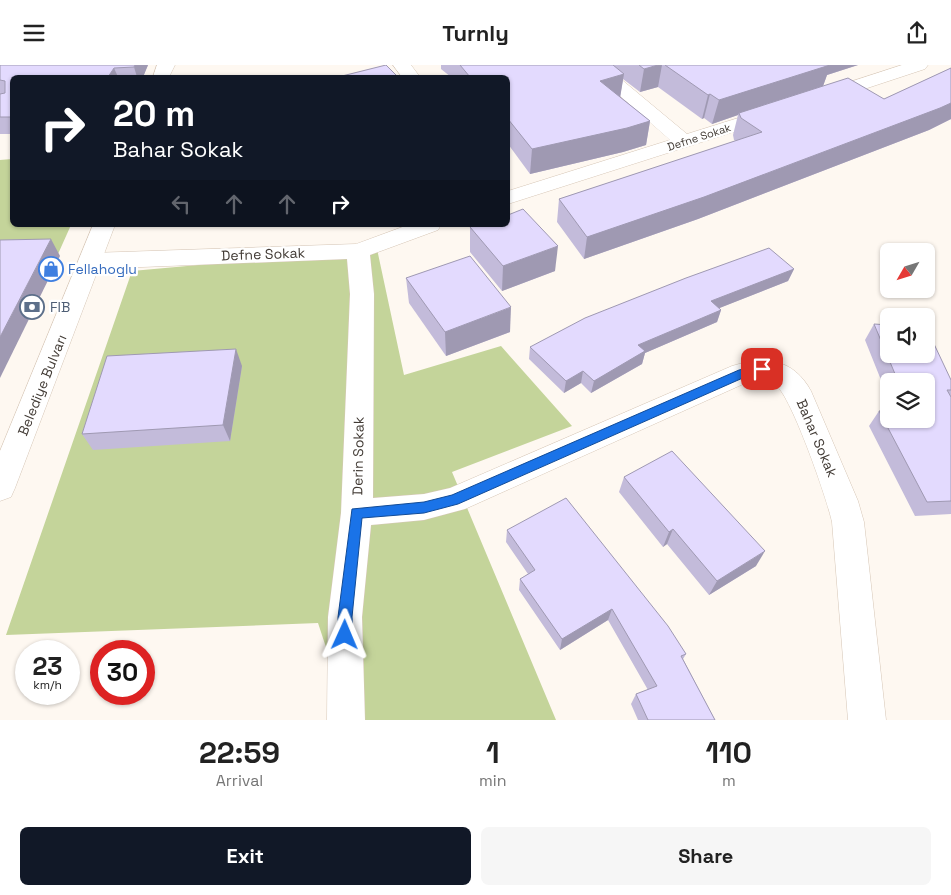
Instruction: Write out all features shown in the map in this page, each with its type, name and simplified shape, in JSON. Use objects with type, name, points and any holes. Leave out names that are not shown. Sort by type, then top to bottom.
[{"type":"street","points":[[594,65],[684,142]]},
{"type":"street","points":[[806,102],[919,65]]},
{"type":"street","name":"Defne Sokak","points":[[510,197],[788,108]]},
{"type":"street","name":"Belediye Bulvarı","points":[[0,488],[92,261],[103,227]]},
{"type":"street","name":"Defne Sokak","points":[[92,261],[358,251],[424,227]]},
{"type":"street","name":"Derin Sokak","points":[[346,720],[345,617],[356,513],[362,294],[358,251]]},
{"type":"street","name":"Bahar Sokak","points":[[356,513],[424,507],[454,500],[747,371],[762,369],[773,371],[790,382],[797,391],[843,501],[848,522],[867,720]]},
{"type":"green space","points":[[10,159],[10,227],[70,227],[58,254],[0,256],[0,160]]},
{"type":"green space","points":[[377,249],[404,375],[501,346],[572,426],[452,472],[556,720],[350,720],[318,623],[6,635],[132,271]]},
{"type":"building","points":[[0,65],[135,65],[134,67],[114,68],[109,75],[10,75],[10,117],[0,117],[0,94],[5,93],[5,81],[0,80]]},
{"type":"building","points":[[386,65],[396,75],[346,75]]},
{"type":"building","points":[[460,65],[613,65],[624,74],[600,81],[650,121],[627,128],[532,149],[510,122],[510,75],[468,75]]},
{"type":"building","points":[[639,65],[658,65],[644,69]]},
{"type":"building","points":[[665,65],[830,65],[719,100],[710,94],[708,95]]},
{"type":"building","points":[[951,68],[951,103],[704,197],[587,237],[559,199],[762,132],[741,118],[739,113],[848,78],[884,99]]},
{"type":"building","points":[[523,209],[558,246],[503,266],[470,227],[510,227],[510,214]]},
{"type":"building","points":[[51,239],[0,337],[0,240]]},
{"type":"building","points":[[769,248],[794,269],[711,301],[721,310],[638,345],[645,351],[594,381],[583,371],[566,381],[530,347],[585,318]]},
{"type":"building","points":[[470,256],[511,307],[445,332],[406,278]]},
{"type":"building","points":[[874,324],[880,324],[880,338]]},
{"type":"building","points":[[935,346],[951,380],[951,390],[947,390],[951,397],[951,501],[927,502],[888,428],[935,428],[935,373],[895,373],[890,363],[935,363]]},
{"type":"building","points":[[236,349],[223,425],[82,434],[107,356]]},
{"type":"building","points":[[672,451],[765,551],[717,581],[673,529],[669,532],[624,477]]},
{"type":"building","points":[[566,498],[668,626],[686,654],[681,656],[715,720],[648,720],[636,694],[657,686],[612,609],[562,639],[520,579],[535,570],[507,530]]},
{"type":"place","name":"Fellahoglu","points":[[51,269]]},
{"type":"place","name":"FIB","points":[[32,307]]},
{"type":"route","points":[[345,635],[345,617],[356,513],[440,505],[742,373],[762,369]]}]
